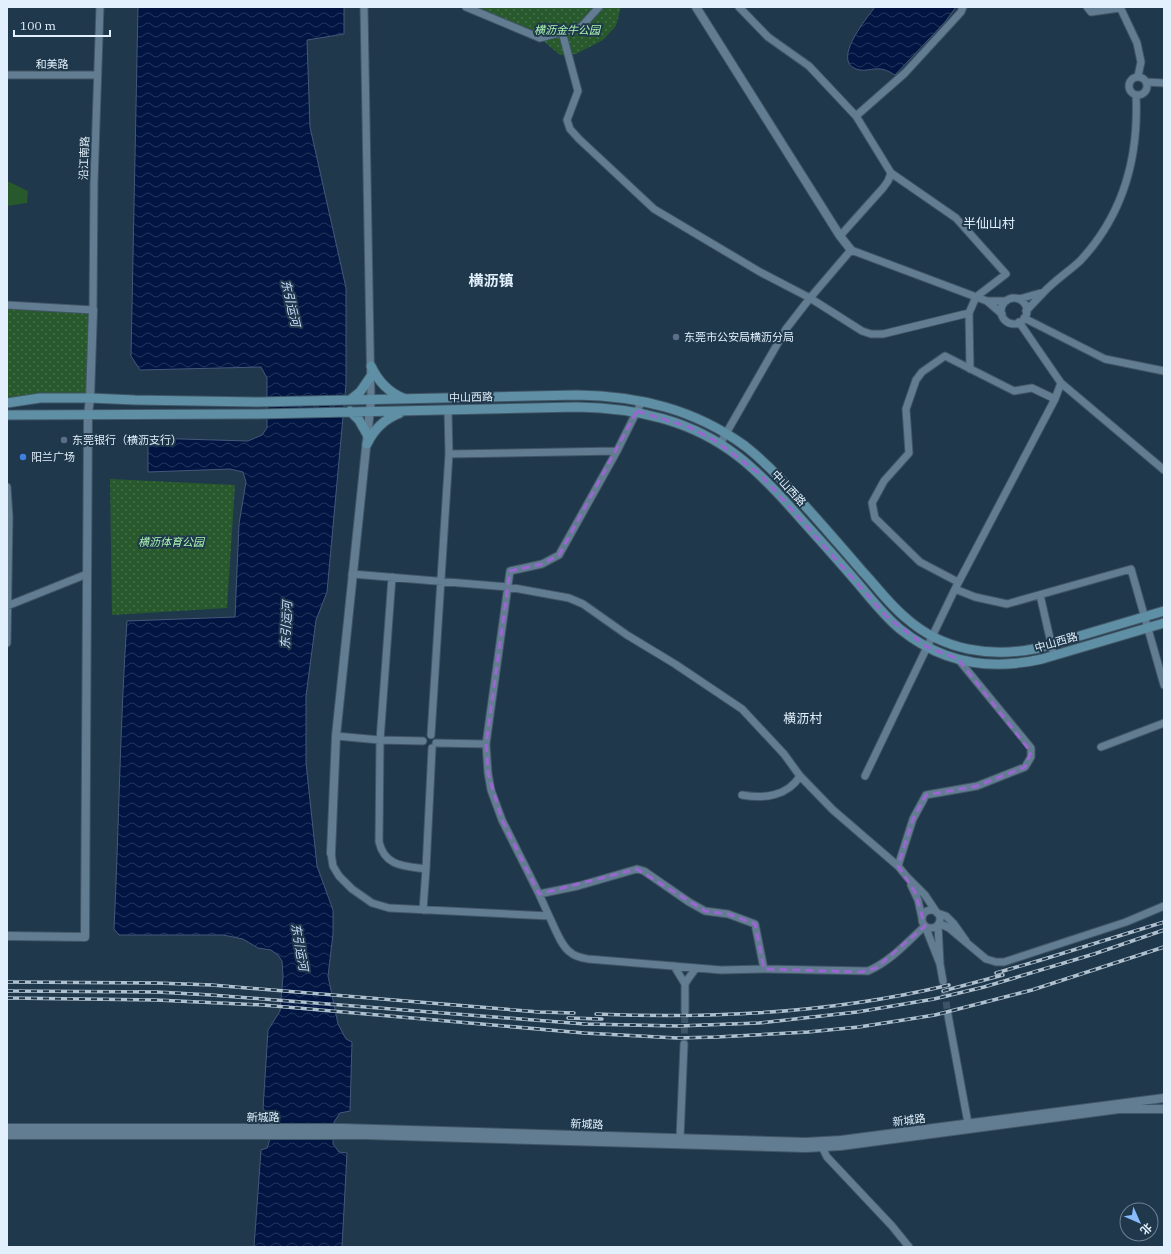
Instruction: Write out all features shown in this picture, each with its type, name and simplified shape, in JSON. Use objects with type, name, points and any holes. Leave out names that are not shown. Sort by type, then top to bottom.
[{"type":"main road","points":[[350,400],[360,392],[371,371],[385,387],[395,394],[407,399]]},
{"type":"main road","name":"中山西路","points":[[7,403],[40,398],[258,402],[578,395],[607,396],[642,401],[666,407],[693,417],[726,434],[745,446],[768,465],[895,609],[932,637],[961,648],[992,653],[1024,652],[1164,611]]},
{"type":"main road","name":"中山西路","points":[[7,415],[260,414],[577,407],[606,407],[637,411],[689,427],[738,456],[760,474],[785,500],[887,617],[912,638],[927,647],[958,659],[986,664],[1008,665],[1025,663],[1054,656],[1164,623]]},
{"type":"main road","points":[[350,411],[359,420],[367,440],[383,423],[394,415],[406,411]]},
{"type":"street","name":"沿江南路","points":[[93,310],[94,183],[100,7]]},
{"type":"street","points":[[364,7],[371,412],[352,574],[336,736],[331,853],[333,866],[339,876],[352,889],[372,903],[389,908],[549,916]]},
{"type":"street","points":[[466,7],[540,38],[581,27],[598,7]]},
{"type":"street","points":[[696,7],[840,236],[851,250],[986,301],[1002,314],[1008,322],[1015,323],[1023,317],[1044,292],[1080,260],[1110,219],[1122,196],[1130,171],[1135,146],[1137,121],[1136,95]]},
{"type":"street","points":[[739,7],[768,37],[809,66],[856,116],[891,173],[956,218],[1006,274],[976,297],[970,313],[970,369]]},
{"type":"street","points":[[856,116],[905,73],[961,12],[963,7]]},
{"type":"street","points":[[1087,7],[1091,12],[1120,8],[1137,43],[1141,62],[1138,76]]},
{"type":"street","points":[[562,32],[578,91],[567,120],[570,129],[654,210],[760,272],[810,298],[862,331],[875,335],[883,334],[970,313]]},
{"type":"street","name":"和美路","points":[[7,75],[98,75]]},
{"type":"street","points":[[1147,82],[1147,89],[1143,94],[1136,95],[1131,92],[1128,86],[1128,83],[1132,78],[1138,76],[1145,79],[1147,82],[1164,83]]},
{"type":"street","points":[[840,236],[883,188],[891,173]]},
{"type":"street","points":[[720,444],[786,329],[851,250]]},
{"type":"street","points":[[986,301],[1006,301],[1012,298],[1019,299],[1044,292]]},
{"type":"street","points":[[1019,299],[1024,304],[1023,317],[1062,383],[1164,470]]},
{"type":"street","points":[[1002,314],[1002,307],[1006,301]]},
{"type":"street","points":[[7,305],[93,310],[88,415],[85,937],[7,936]]},
{"type":"street","points":[[1023,317],[1105,359],[1164,371]]},
{"type":"street","points":[[958,582],[920,562],[875,518],[872,503],[884,481],[909,453],[906,409],[916,380],[922,372],[946,356],[1014,391],[1032,388],[1055,399]]},
{"type":"street","points":[[865,776],[954,589],[1055,399],[1062,383]]},
{"type":"street","points":[[642,401],[617,451],[560,555],[542,564],[510,571],[486,744],[488,773],[496,806],[502,820],[540,894],[564,946],[578,957],[588,959],[696,968],[721,970],[764,969],[868,971],[876,968],[925,926]]},
{"type":"street","points":[[430,735],[449,454],[448,410]]},
{"type":"street","points":[[449,454],[617,451]]},
{"type":"street","points":[[7,487],[7,643]]},
{"type":"street","points":[[954,589],[975,597],[1007,604],[1131,569],[1164,684]]},
{"type":"street","points":[[7,606],[87,574]]},
{"type":"street","points":[[352,574],[508,587],[569,598],[593,610],[627,635],[675,664],[742,709],[784,754],[800,776],[833,810],[898,866],[925,894],[940,920],[938,925],[940,964],[943,981]]},
{"type":"street","points":[[392,577],[380,740],[379,838],[381,850],[389,860],[396,864],[426,869]]},
{"type":"street","points":[[1040,595],[1054,656]]},
{"type":"street","points":[[898,866],[913,819],[926,795],[977,786],[1025,767],[1031,757],[1031,748],[958,659]]},
{"type":"street","points":[[1101,747],[1164,722]]},
{"type":"street","points":[[423,741],[430,735]]},
{"type":"street","points":[[423,910],[435,738],[430,735]]},
{"type":"street","points":[[336,736],[380,740],[423,741]]},
{"type":"street","points":[[423,741],[426,748],[434,745],[486,744]]},
{"type":"street","points":[[742,795],[758,797],[781,793],[796,782],[800,776]]},
{"type":"street","points":[[540,894],[578,886],[637,869],[644,871],[689,902],[705,911],[728,914],[755,924],[764,969]]},
{"type":"street","points":[[907,877],[915,892],[922,918],[940,964]]},
{"type":"street","points":[[925,926],[930,928],[938,925],[946,926],[986,959],[996,962],[1004,962],[1126,922],[1164,906]]},
{"type":"street","points":[[922,918],[927,912],[932,910],[946,916],[966,941]]},
{"type":"street","points":[[674,966],[685,984]]},
{"type":"street","points":[[685,1011],[685,984],[696,968]]},
{"type":"street","points":[[948,1015],[968,1123]]},
{"type":"street","points":[[680,1138],[684,1044]]},
{"type":"street","name":"新城路","points":[[343,1132],[778,1148],[822,1144],[841,1140],[1164,1098]]},
{"type":"street","name":"新城路","points":[[7,1128],[680,1138],[778,1141],[841,1146],[1119,1110],[1164,1109]]},
{"type":"street","name":"新城路","points":[[7,1135],[268,1131]]},
{"type":"street","points":[[822,1144],[827,1157],[892,1226],[908,1247]]},
{"type":"highlighted area","points":[[637,411],[689,427],[714,440],[760,474],[887,617],[927,647],[958,659],[1031,752],[1025,767],[977,786],[926,795],[913,819],[898,866],[915,892],[925,926],[876,968],[861,972],[764,969],[755,924],[728,914],[705,911],[637,869],[539,894],[502,820],[488,773],[486,744],[510,571],[542,564],[559,555]]},
{"type":"green space","name":"横沥金牛公园","points":[[466,7],[621,7],[616,26],[603,40],[576,54],[560,55],[540,38]]},
{"type":"green space","points":[[7,181],[28,191],[27,203],[7,206]]},
{"type":"green space","points":[[7,305],[93,310],[90,398],[7,403]]},
{"type":"green space","name":"横沥体育公园","points":[[110,479],[235,485],[227,608],[112,615]]},
{"type":"water","name":"东引运河","points":[[138,7],[344,7],[344,34],[307,40],[310,127],[346,288],[346,384],[327,592],[316,620],[306,696],[306,763],[317,866],[333,910],[333,934],[328,976],[338,1024],[346,1039],[352,1042],[350,1111],[340,1113],[334,1122],[333,1144],[339,1152],[347,1153],[342,1247],[254,1247],[261,1150],[267,1148],[271,1132],[270,1116],[263,1109],[268,1030],[280,1011],[283,976],[282,961],[278,955],[271,950],[258,948],[243,939],[223,935],[119,935],[114,929],[127,621],[235,617],[239,524],[246,482],[243,472],[230,469],[148,472],[148,438],[248,441],[262,435],[267,428],[267,378],[261,367],[140,370],[131,356]]},
{"type":"water","points":[[875,7],[956,7],[945,22],[895,75],[880,69],[860,70],[851,66],[848,59],[852,40]]},
{"type":"tunnel","points":[[943,981],[948,1015]]},
{"type":"tunnel","points":[[684,1044],[685,1011]]},
{"type":"railway","points":[[996,973],[1164,922]]},
{"type":"railway","points":[[7,991],[157,992],[211,995],[585,1024],[678,1026],[759,1023],[857,1012],[934,999],[984,987],[1094,954],[1164,930]]},
{"type":"railway","points":[[7,998],[156,1000],[263,1005],[584,1033],[677,1038],[717,1037],[808,1032],[859,1027],[935,1015],[1032,990],[1164,947]]},
{"type":"railway","points":[[943,991],[1003,975]]},
{"type":"railway","points":[[7,982],[212,985],[539,1012],[574,1013]]},
{"type":"railway","points":[[596,1014],[685,1016],[774,1012],[862,1002],[949,985]]},
{"type":"railway","points":[[568,1018],[602,1019]]},
{"type":"place","name":"东莞市公安局横沥分局","points":[[676,337]]},
{"type":"place","name":"东莞银行（横沥支行）","points":[[64,440]]},
{"type":"place","name":"阳兰广场","points":[[23,457]]},
{"type":"district","name":"半仙山村","points":[[989,223]]},
{"type":"district","name":"横沥镇","points":[[491,280]]},
{"type":"district","name":"横沥村","points":[[803,718]]}]
